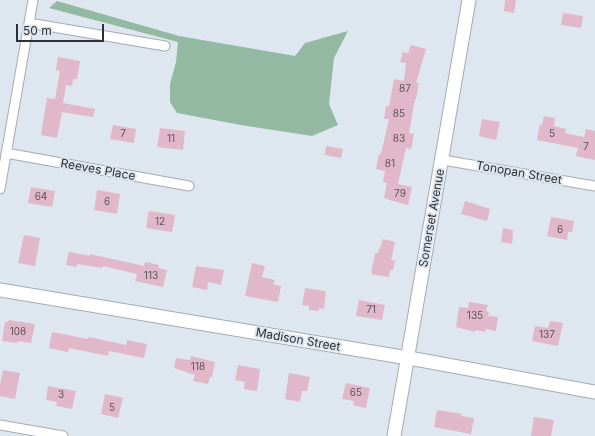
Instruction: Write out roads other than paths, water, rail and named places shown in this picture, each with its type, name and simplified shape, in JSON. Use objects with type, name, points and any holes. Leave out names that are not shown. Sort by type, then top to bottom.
[{"type":"street","points":[[0,189],[33,0]]},
{"type":"street","name":"Somerset Avenue","points":[[394,436],[443,160],[469,0]]},
{"type":"street","points":[[29,23],[165,46]]},
{"type":"street","name":"Reeves Place","points":[[6,153],[189,186]]},
{"type":"street","name":"Tonopan Street","points":[[443,160],[595,186]]},
{"type":"street","name":"Madison Street","points":[[0,290],[407,358],[595,392]]},
{"type":"street","points":[[0,425],[63,436]]}]
